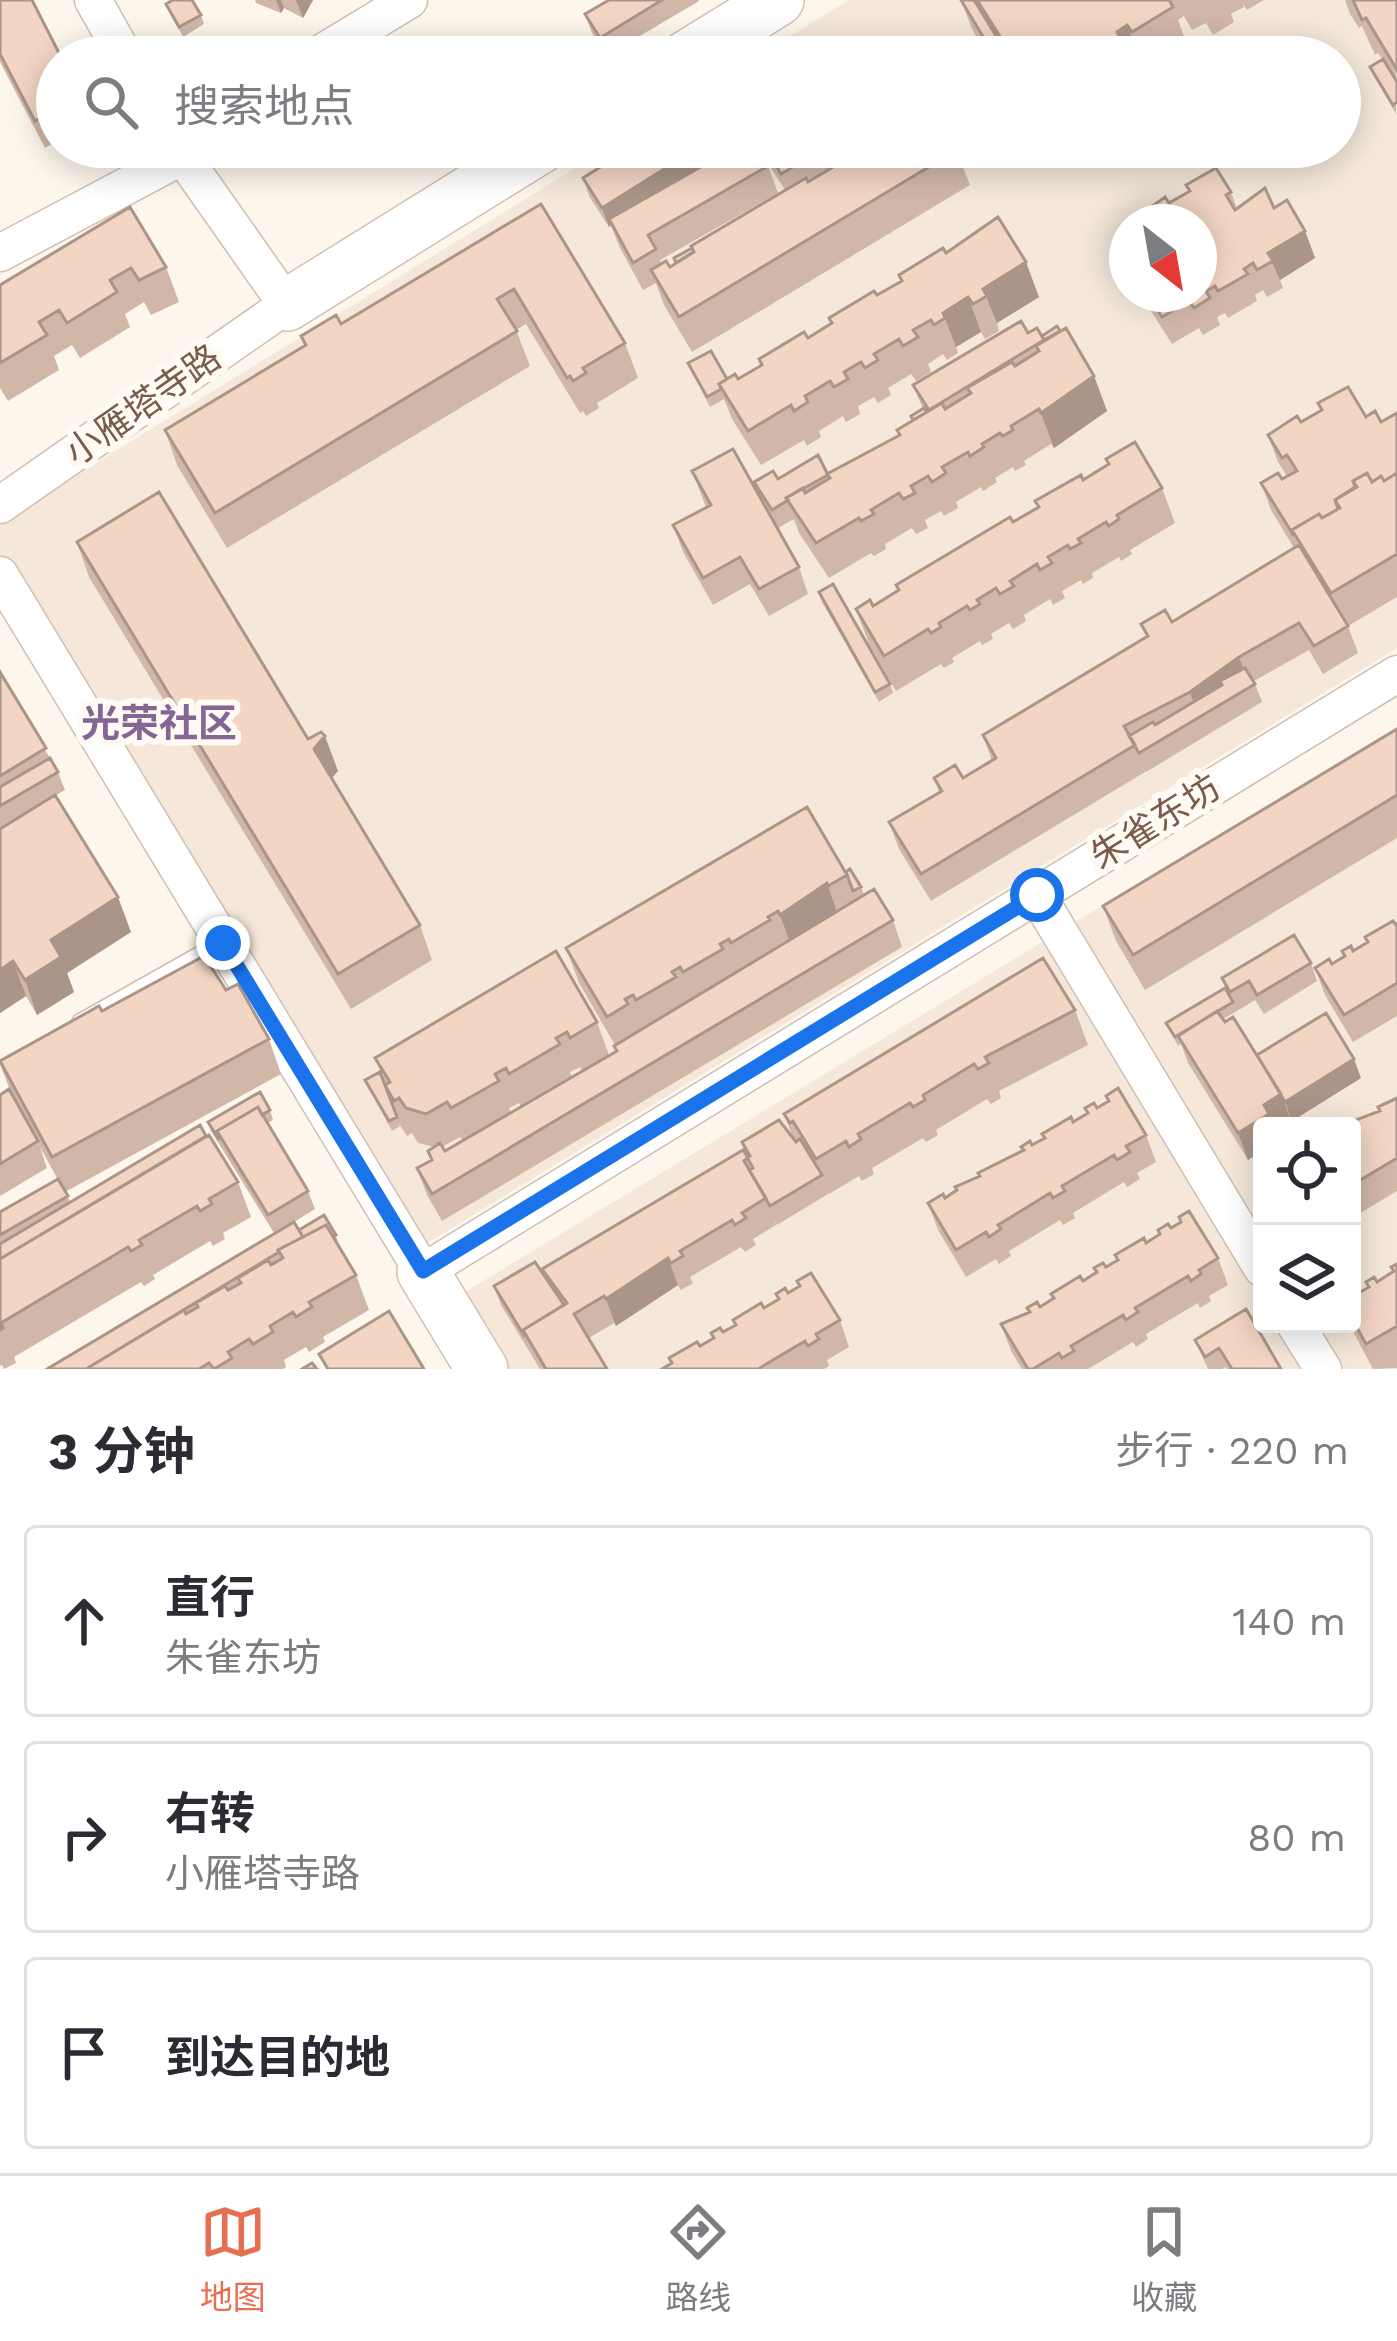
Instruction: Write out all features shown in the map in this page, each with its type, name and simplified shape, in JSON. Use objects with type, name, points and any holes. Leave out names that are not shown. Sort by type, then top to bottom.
[{"type":"street","points":[[93,0],[113,36]]},
{"type":"street","points":[[350,36],[409,0]]},
{"type":"street","points":[[715,36],[756,6]]},
{"type":"street","points":[[0,254],[150,168]]},
{"type":"street","points":[[189,168],[287,304]]},
{"type":"street","name":"小雁塔寺路","points":[[0,506],[287,304],[507,168]]},
{"type":"street","points":[[0,575],[482,1369]]},
{"type":"street","name":"朱雀东坊","points":[[423,1271],[1397,674]]},
{"type":"street","points":[[1037,895],[1253,1253]]},
{"type":"street","points":[[1301,1333],[1323,1369]]},
{"type":"lane","points":[[61,1034],[223,943]]},
{"type":"shaded area","points":[[849,0],[1397,0],[1397,648],[413,1252],[0,579],[0,522],[576,168],[1361,168],[1361,36],[790,36]]},
{"type":"shaded area","points":[[1397,727],[1397,1369],[480,1369],[442,1306]]},
{"type":"building","points":[[0,0],[32,0],[50,36],[36,36],[35,121],[0,54]]},
{"type":"building","points":[[192,0],[201,15],[179,27],[166,4]]},
{"type":"building","points":[[609,0],[662,0],[603,36],[585,14]]},
{"type":"building","points":[[961,0],[974,0],[996,36],[983,36]]},
{"type":"building","points":[[977,0],[1169,0],[1173,7],[1132,32],[1127,25],[1117,32],[1119,36],[1000,36]]},
{"type":"building","points":[[1353,0],[1397,0],[1397,70],[1366,18],[1362,20]]},
{"type":"building","points":[[1383,59],[1397,82],[1393,105],[1370,67]]},
{"type":"building","points":[[599,168],[666,168],[602,208],[583,178]]},
{"type":"building","points":[[699,168],[765,168],[648,235],[656,249],[633,263],[609,219]]},
{"type":"building","points":[[831,168],[927,168],[679,317],[651,270],[666,261],[670,267],[694,252],[691,246],[806,178],[808,182]]},
{"type":"building","points":[[1216,168],[1231,192],[1226,195],[1235,210],[1265,188],[1274,208],[1287,200],[1305,231],[1268,253],[1273,261],[1257,270],[1253,263],[1244,269],[1248,274],[1218,291],[1217,204],[1155,204],[1165,197],[1169,203],[1190,191],[1186,185]]},
{"type":"building","points":[[541,204],[625,343],[583,368],[586,373],[573,381],[514,289],[497,299],[517,331],[215,513],[165,430],[306,345],[301,336],[336,315],[341,324]]},
{"type":"building","points":[[130,207],[166,267],[139,280],[131,268],[110,280],[117,292],[67,323],[59,310],[39,322],[47,335],[0,363],[0,285]]},
{"type":"building","points":[[998,217],[1026,262],[983,289],[987,296],[973,304],[968,297],[934,325],[931,320],[913,330],[918,337],[903,346],[899,339],[874,354],[878,360],[865,368],[861,362],[844,372],[848,379],[834,387],[830,381],[805,396],[808,402],[794,411],[791,405],[748,431],[719,384],[762,365],[759,359],[804,332],[808,338],[832,323],[829,318],[874,291],[877,295],[902,281],[899,275],[943,248],[946,253]]},
{"type":"building","points":[[692,248],[693,252],[676,263],[674,258]]},
{"type":"building","points":[[1021,321],[1028,333],[1037,328],[1044,340],[929,410],[913,385]]},
{"type":"building","points":[[1057,326],[1060,331],[1044,340],[1042,336]]},
{"type":"building","points":[[1066,328],[1094,376],[970,456],[968,452],[942,467],[946,473],[932,482],[928,476],[911,486],[915,493],[903,499],[899,493],[871,510],[874,514],[816,543],[786,498],[830,478],[827,474],[900,435],[897,430],[942,403],[945,409],[971,393],[967,388],[1012,362],[1015,366]]},
{"type":"building","points":[[711,351],[727,379],[707,397],[688,363]]},
{"type":"building","points":[[1348,387],[1366,417],[1375,411],[1381,422],[1397,413],[1397,473],[1384,481],[1381,476],[1372,482],[1367,473],[1353,481],[1355,487],[1335,500],[1338,509],[1292,530],[1294,536],[1261,483],[1278,473],[1282,479],[1297,471],[1268,435],[1297,416],[1301,422],[1322,410],[1318,403]]},
{"type":"building","points":[[1135,442],[1162,488],[1117,515],[1119,519],[1109,526],[1106,522],[1078,539],[1081,543],[1048,557],[1052,563],[1040,570],[1037,564],[1010,581],[1014,586],[1000,594],[996,588],[977,600],[980,604],[970,610],[967,606],[939,623],[941,627],[931,633],[928,629],[884,656],[856,609],[870,600],[873,606],[899,590],[896,585],[1010,517],[1013,522],[1039,507],[1035,501],[1081,475],[1083,480]]},
{"type":"building","points":[[733,449],[799,567],[759,589],[740,557],[703,578],[673,525],[711,505],[692,471]]},
{"type":"building","points":[[818,455],[828,475],[772,510],[754,482],[773,471],[778,479]]},
{"type":"building","points":[[1367,473],[1372,482],[1397,473],[1397,554],[1331,593],[1292,530],[1340,508],[1335,500],[1357,487],[1353,481]]},
{"type":"building","points":[[159,492],[308,739],[321,732],[325,736],[314,749],[420,925],[338,974],[77,542]]},
{"type":"building","points":[[1299,545],[1348,626],[1314,646],[1299,623],[1239,657],[1190,692],[1124,726],[1135,745],[921,874],[889,822],[942,791],[934,778],[955,765],[963,778],[996,758],[983,735],[1148,636],[1141,624],[1165,610],[1172,622]]},
{"type":"building","points":[[833,584],[890,684],[875,692],[819,592]]},
{"type":"building","points":[[1245,668],[1255,684],[1139,753],[1129,736],[1155,725]]},
{"type":"building","points":[[0,672],[46,748],[0,776]]},
{"type":"building","points":[[1397,729],[1397,795],[1133,955],[1103,906]]},
{"type":"building","points":[[50,758],[58,772],[0,806],[0,787]]},
{"type":"building","points":[[55,795],[118,897],[51,940],[61,957],[25,980],[13,961],[0,970],[0,829]]},
{"type":"building","points":[[807,807],[847,875],[780,915],[778,911],[731,943],[729,939],[720,944],[723,949],[683,972],[680,967],[672,972],[676,977],[636,1000],[633,995],[625,999],[628,1004],[607,1017],[566,948]]},
{"type":"building","points":[[850,869],[861,887],[853,891],[846,872]]},
{"type":"building","points":[[874,889],[893,920],[432,1194],[417,1168],[432,1160],[428,1151],[440,1143],[445,1151],[617,1051],[614,1046]]},
{"type":"building","points":[[1393,921],[1397,924],[1397,983],[1344,1015],[1315,968],[1329,959],[1332,964],[1345,956],[1342,951],[1351,946],[1353,951],[1368,942],[1365,937]]},
{"type":"building","points":[[1294,935],[1311,963],[1257,995],[1249,981],[1230,992],[1222,978]]},
{"type":"building","points":[[556,951],[597,1022],[570,1038],[567,1032],[556,1038],[560,1044],[509,1074],[506,1068],[495,1074],[499,1081],[451,1108],[447,1102],[426,1114],[406,1108],[399,1098],[394,1101],[385,1085],[390,1082],[375,1058]]},
{"type":"building","points":[[204,956],[226,990],[238,984],[269,1039],[52,1157],[0,1061]]},
{"type":"building","points":[[1043,958],[1075,1010],[985,1057],[989,1063],[978,1069],[974,1064],[923,1095],[925,1100],[913,1107],[910,1103],[858,1134],[861,1139],[849,1147],[846,1141],[816,1159],[784,1114]]},
{"type":"building","points":[[1225,988],[1233,1002],[1175,1037],[1166,1023]]},
{"type":"building","points":[[1217,1011],[1225,1022],[1233,1017],[1281,1094],[1264,1105],[1269,1114],[1253,1117],[1253,1124],[1238,1133],[1178,1036]]},
{"type":"building","points":[[1326,1013],[1354,1059],[1285,1102],[1257,1055]]},
{"type":"building","points":[[380,1072],[397,1117],[389,1121],[365,1080]]},
{"type":"building","points":[[1118,1088],[1146,1135],[1126,1146],[1130,1152],[1117,1160],[1114,1155],[1062,1186],[1065,1191],[1053,1198],[1050,1193],[998,1225],[1001,1229],[989,1237],[986,1232],[956,1250],[928,1203],[943,1194],[945,1198],[978,1173],[1024,1150],[1021,1147],[1030,1141],[1032,1145],[1045,1138],[1042,1134],[1071,1117],[1073,1122],[1088,1113],[1085,1108],[1109,1101],[1106,1096]]},
{"type":"building","points":[[9,1089],[38,1141],[0,1164],[0,1095]]},
{"type":"building","points":[[260,1092],[270,1110],[262,1115],[258,1107],[217,1131],[219,1140],[208,1122]]},
{"type":"building","points":[[1397,1098],[1397,1158],[1361,1180],[1361,1118],[1380,1111],[1378,1107]]},
{"type":"building","points":[[258,1107],[308,1191],[268,1215],[217,1131]]},
{"type":"building","points":[[779,1120],[796,1142],[800,1139],[822,1175],[770,1206],[749,1170],[753,1168],[750,1156],[742,1142]]},
{"type":"building","points":[[200,1125],[206,1136],[0,1259],[0,1244]]},
{"type":"building","points":[[209,1135],[238,1182],[209,1199],[212,1204],[200,1211],[197,1206],[139,1240],[142,1245],[131,1251],[128,1247],[1,1323],[0,1330],[0,1259]]},
{"type":"building","points":[[743,1150],[748,1158],[744,1161],[766,1198],[742,1213],[746,1218],[735,1225],[732,1220],[680,1251],[683,1256],[671,1263],[668,1258],[574,1314],[607,1369],[546,1369],[523,1330],[567,1303],[542,1269]]},
{"type":"building","points":[[58,1179],[68,1196],[0,1235],[0,1212]]},
{"type":"building","points":[[1189,1211],[1218,1258],[1191,1281],[1188,1276],[1135,1308],[1138,1312],[1126,1320],[1123,1315],[1071,1346],[1074,1351],[1062,1358],[1059,1353],[1028,1369],[1001,1324],[1030,1312],[1027,1308],[1037,1302],[1040,1307],[1054,1298],[1051,1294],[1080,1276],[1083,1281],[1103,1263],[1106,1267],[1118,1260],[1115,1255],[1144,1238],[1146,1243],[1168,1224],[1171,1228],[1181,1222],[1179,1217]]},
{"type":"building","points":[[324,1215],[336,1235],[326,1225],[303,1237],[299,1230]]},
{"type":"building","points":[[294,1222],[303,1237],[86,1369],[47,1369]]},
{"type":"building","points":[[326,1225],[356,1275],[309,1302],[312,1307],[296,1317],[293,1312],[270,1326],[273,1332],[228,1352],[232,1358],[214,1369],[209,1363],[199,1369],[86,1369],[184,1310],[186,1314],[198,1307],[196,1303],[225,1286],[228,1290],[241,1283],[238,1278],[268,1260],[271,1265],[283,1258],[278,1250]]},
{"type":"building","points":[[535,1262],[564,1305],[523,1330],[525,1337],[494,1286]]},
{"type":"building","points":[[1397,1264],[1397,1326],[1366,1344],[1360,1333],[1361,1292],[1369,1287],[1366,1282],[1374,1277],[1377,1282],[1394,1271],[1391,1267]]},
{"type":"building","points":[[811,1273],[840,1320],[816,1334],[819,1339],[808,1346],[805,1341],[758,1369],[662,1369],[672,1363],[669,1358],[714,1338],[711,1333],[720,1328],[723,1332],[736,1325],[733,1320],[761,1303],[764,1308],[779,1299],[776,1294],[800,1286],[797,1281]]},
{"type":"building","points":[[1246,1309],[1253,1333],[1260,1333],[1281,1369],[1232,1369],[1219,1348],[1205,1357],[1195,1340]]},
{"type":"building","points":[[389,1311],[424,1369],[328,1369],[319,1354]]},
{"type":"district","name":"光荣社区","points":[[159,723]]},
{"type":"route","points":[[223,943],[423,1271],[1037,895]]}]
